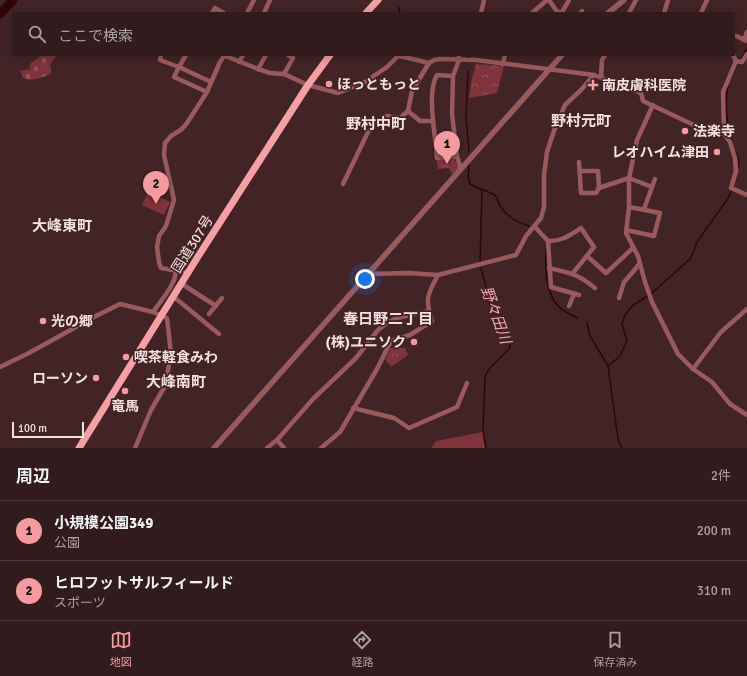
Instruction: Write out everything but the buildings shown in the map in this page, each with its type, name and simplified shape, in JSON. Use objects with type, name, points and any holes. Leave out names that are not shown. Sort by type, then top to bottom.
[{"type":"highway","points":[[367,12],[378,0]]},
{"type":"highway","name":"国道307号","points":[[79,448],[308,85],[329,56]]},
{"type":"street","points":[[248,12],[254,0]]},
{"type":"street","points":[[264,12],[270,0]]},
{"type":"street","points":[[481,12],[484,0]]},
{"type":"street","points":[[533,12],[548,0],[557,12]]},
{"type":"street","points":[[562,12],[569,0]]},
{"type":"street","points":[[609,12],[624,0]]},
{"type":"street","points":[[630,12],[636,0]]},
{"type":"street","points":[[664,12],[668,0]]},
{"type":"street","points":[[701,12],[707,0]]},
{"type":"street","points":[[213,12],[215,8],[222,12]]},
{"type":"street","points":[[735,36],[745,41],[747,32]]},
{"type":"street","points":[[738,61],[742,62],[747,54]]},
{"type":"street","points":[[161,56],[160,60],[211,82]]},
{"type":"street","points":[[185,56],[174,77],[206,92]]},
{"type":"street","points":[[189,272],[161,268],[158,255],[157,247],[159,236],[166,226],[174,200],[164,155],[165,143],[171,136],[182,129],[206,92],[223,56]]},
{"type":"street","points":[[226,56],[270,73],[284,74],[308,85],[338,93],[365,82],[387,67],[398,56],[405,56],[428,63]]},
{"type":"street","points":[[239,62],[242,56]]},
{"type":"street","points":[[258,69],[265,56]]},
{"type":"street","points":[[284,74],[294,58],[290,56]]},
{"type":"street","points":[[419,60],[421,56]]},
{"type":"street","points":[[476,60],[477,56]]},
{"type":"street","points":[[503,64],[505,56]]},
{"type":"street","points":[[214,448],[561,56]]},
{"type":"street","points":[[601,78],[602,60],[604,56]]},
{"type":"street","points":[[734,56],[738,61]]},
{"type":"street","points":[[343,184],[368,132],[386,116],[400,118],[408,111],[412,91],[428,63],[441,57],[594,75],[619,86],[641,93],[643,101],[696,126],[724,134]]},
{"type":"street","points":[[459,58],[453,76],[452,114],[457,156],[461,169]]},
{"type":"street","points":[[738,61],[723,92],[724,134],[730,142],[735,158],[736,171],[732,189],[747,195]]},
{"type":"street","points":[[453,76],[437,75],[434,79],[432,102],[437,158],[457,156]]},
{"type":"street","points":[[368,274],[409,273],[438,276],[516,255],[526,236],[541,218],[544,208],[544,173],[547,151],[554,131],[566,105],[594,75]]},
{"type":"street","points":[[653,105],[637,140],[629,178],[629,207],[626,233],[638,256],[650,298],[678,354],[693,368],[712,382],[730,404],[747,415]]},
{"type":"street","points":[[408,111],[420,121],[433,120]]},
{"type":"street","points":[[579,162],[581,193],[596,193],[599,188],[598,171],[580,171]]},
{"type":"street","points":[[599,188],[629,178],[652,188]]},
{"type":"street","points":[[644,210],[655,180]]},
{"type":"street","points":[[626,230],[654,236],[660,213],[629,207]]},
{"type":"street","points":[[535,227],[548,242],[551,287],[576,295],[569,306]]},
{"type":"street","points":[[548,242],[564,239],[581,228],[594,247],[572,273]]},
{"type":"street","points":[[587,256],[606,273],[633,248]]},
{"type":"street","points":[[619,298],[624,282],[640,262]]},
{"type":"street","points":[[549,268],[572,273],[583,278],[595,288]]},
{"type":"street","points":[[153,312],[170,287],[176,271]]},
{"type":"street","points":[[321,448],[340,432],[377,369],[391,341],[410,335],[432,321],[427,299],[431,287],[438,276]]},
{"type":"street","points":[[182,284],[216,306]]},
{"type":"street","points":[[174,297],[219,334]]},
{"type":"street","points":[[209,314],[222,298]]},
{"type":"street","points":[[0,367],[120,304],[153,312],[167,318],[171,354],[166,386],[151,410],[135,448]]},
{"type":"street","points":[[693,368],[721,332],[747,309]]},
{"type":"street","points":[[267,448],[277,440],[313,399],[356,358],[378,330],[388,322],[397,318],[429,311]]},
{"type":"street","points":[[353,408],[394,418],[409,428],[457,407],[467,383]]},
{"type":"street","points":[[277,440],[284,448]]},
{"type":"green space","points":[[41,56],[56,56],[50,64],[51,74],[41,78],[23,78],[20,71],[31,69],[29,67],[31,63]]},
{"type":"green space","points":[[476,64],[504,66],[497,93],[469,98]]},
{"type":"green space","points":[[454,158],[459,169],[452,174],[449,168],[438,169],[437,160]]},
{"type":"green space","points":[[148,192],[170,202],[164,215],[142,205]]},
{"type":"green space","points":[[391,348],[405,348],[408,355],[391,367],[385,359]]},
{"type":"green space","points":[[483,432],[485,448],[431,448],[436,441]]},
{"type":"waterway","points":[[0,14],[13,0]]},
{"type":"waterway","name":"野々田川","points":[[398,6],[400,12]]},
{"type":"waterway","points":[[740,60],[747,49]]},
{"type":"waterway","name":"野々田川","points":[[468,71],[466,117],[469,151]]},
{"type":"waterway","points":[[728,87],[726,101],[732,142]]},
{"type":"waterway","points":[[735,151],[739,160],[738,167]]},
{"type":"waterway","points":[[469,165],[468,177],[470,184],[497,197],[501,208],[509,216],[529,226]]},
{"type":"waterway","name":"野々田川","points":[[480,261],[482,190]]},
{"type":"waterway","points":[[608,366],[620,356],[627,341],[622,324],[625,315],[632,306],[652,293],[691,258],[697,242],[732,190]]},
{"type":"waterway","points":[[546,248],[546,273],[549,290],[557,305],[577,318]]},
{"type":"waterway","name":"野々田川","points":[[481,268],[487,291],[509,339],[510,348],[489,369],[485,377],[483,431],[486,448]]},
{"type":"waterway","points":[[587,323],[590,336],[608,366],[618,439],[622,448]]},
{"type":"place","name":"ほっともっと","points":[[329,84]]},
{"type":"place","name":"南皮膚科医院","points":[[593,85]]},
{"type":"place","name":"法楽寺","points":[[685,131]]},
{"type":"place","name":"レオハイム津田","points":[[717,152]]},
{"type":"place","name":"小規模公園349","points":[[447,164]]},
{"type":"place","name":"ヒロフットサルフィールド","points":[[156,204]]},
{"type":"place","name":"光の郷","points":[[43,321]]},
{"type":"place","name":"(株)ユニソク","points":[[414,342]]},
{"type":"place","name":"喫茶軽食みわ","points":[[126,357]]},
{"type":"place","name":"ローソン","points":[[96,378]]},
{"type":"place","name":"竜馬","points":[[125,391]]},
{"type":"district","name":"野村元町","points":[[581,121]]},
{"type":"district","name":"野村中町","points":[[376,124]]},
{"type":"district","name":"大峰東町","points":[[62,226]]},
{"type":"district","name":"春日野二丁目","points":[[388,319]]},
{"type":"district","name":"大峰南町","points":[[176,382]]}]
